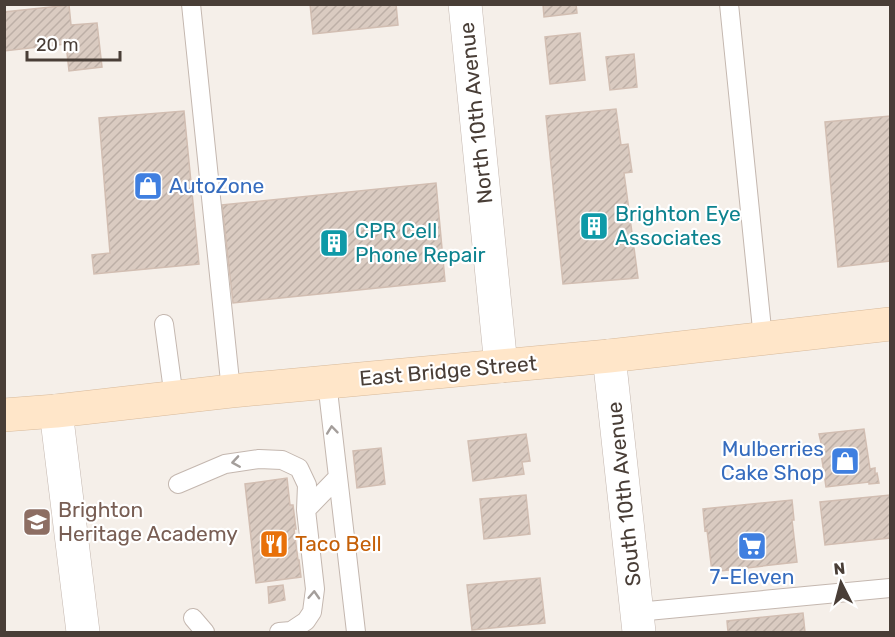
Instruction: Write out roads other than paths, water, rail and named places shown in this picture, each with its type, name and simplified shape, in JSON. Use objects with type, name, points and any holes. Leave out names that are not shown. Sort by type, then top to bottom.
[{"type":"main road","name":"East Bridge Street","points":[[4,416],[231,391],[609,356],[891,324]]},
{"type":"street","name":"North 10th Avenue","points":[[465,4],[501,366]]},
{"type":"street","name":"South 10th Avenue","points":[[609,356],[638,622]]},
{"type":"street","points":[[56,411],[82,633]]},
{"type":"lane","points":[[191,4],[231,391]]},
{"type":"lane","points":[[729,4],[763,339]]},
{"type":"lane","points":[[164,324],[174,398]]},
{"type":"lane","points":[[327,382],[356,633]]},
{"type":"lane","points":[[178,484],[225,464],[259,459],[282,460],[299,468],[307,485],[306,510],[315,589],[312,612],[306,621],[291,631],[279,633]]},
{"type":"lane","points":[[306,510],[338,477]]},
{"type":"lane","points":[[638,622],[891,588]]},
{"type":"lane","points":[[193,618],[205,633]]},
{"type":"place","name":"AutoZone","points":[[148,186]]},
{"type":"place","name":"Brighton Eye Associates","points":[[594,226]]},
{"type":"place","name":"CPR Cell Phone Repair","points":[[334,243]]},
{"type":"place","name":"Mulberries Cake Shop","points":[[845,461]]},
{"type":"place","name":"Brighton Heritage Academy","points":[[37,522]]},
{"type":"place","name":"Taco Bell","points":[[274,544]]},
{"type":"place","name":"7-Eleven","points":[[752,546]]}]
